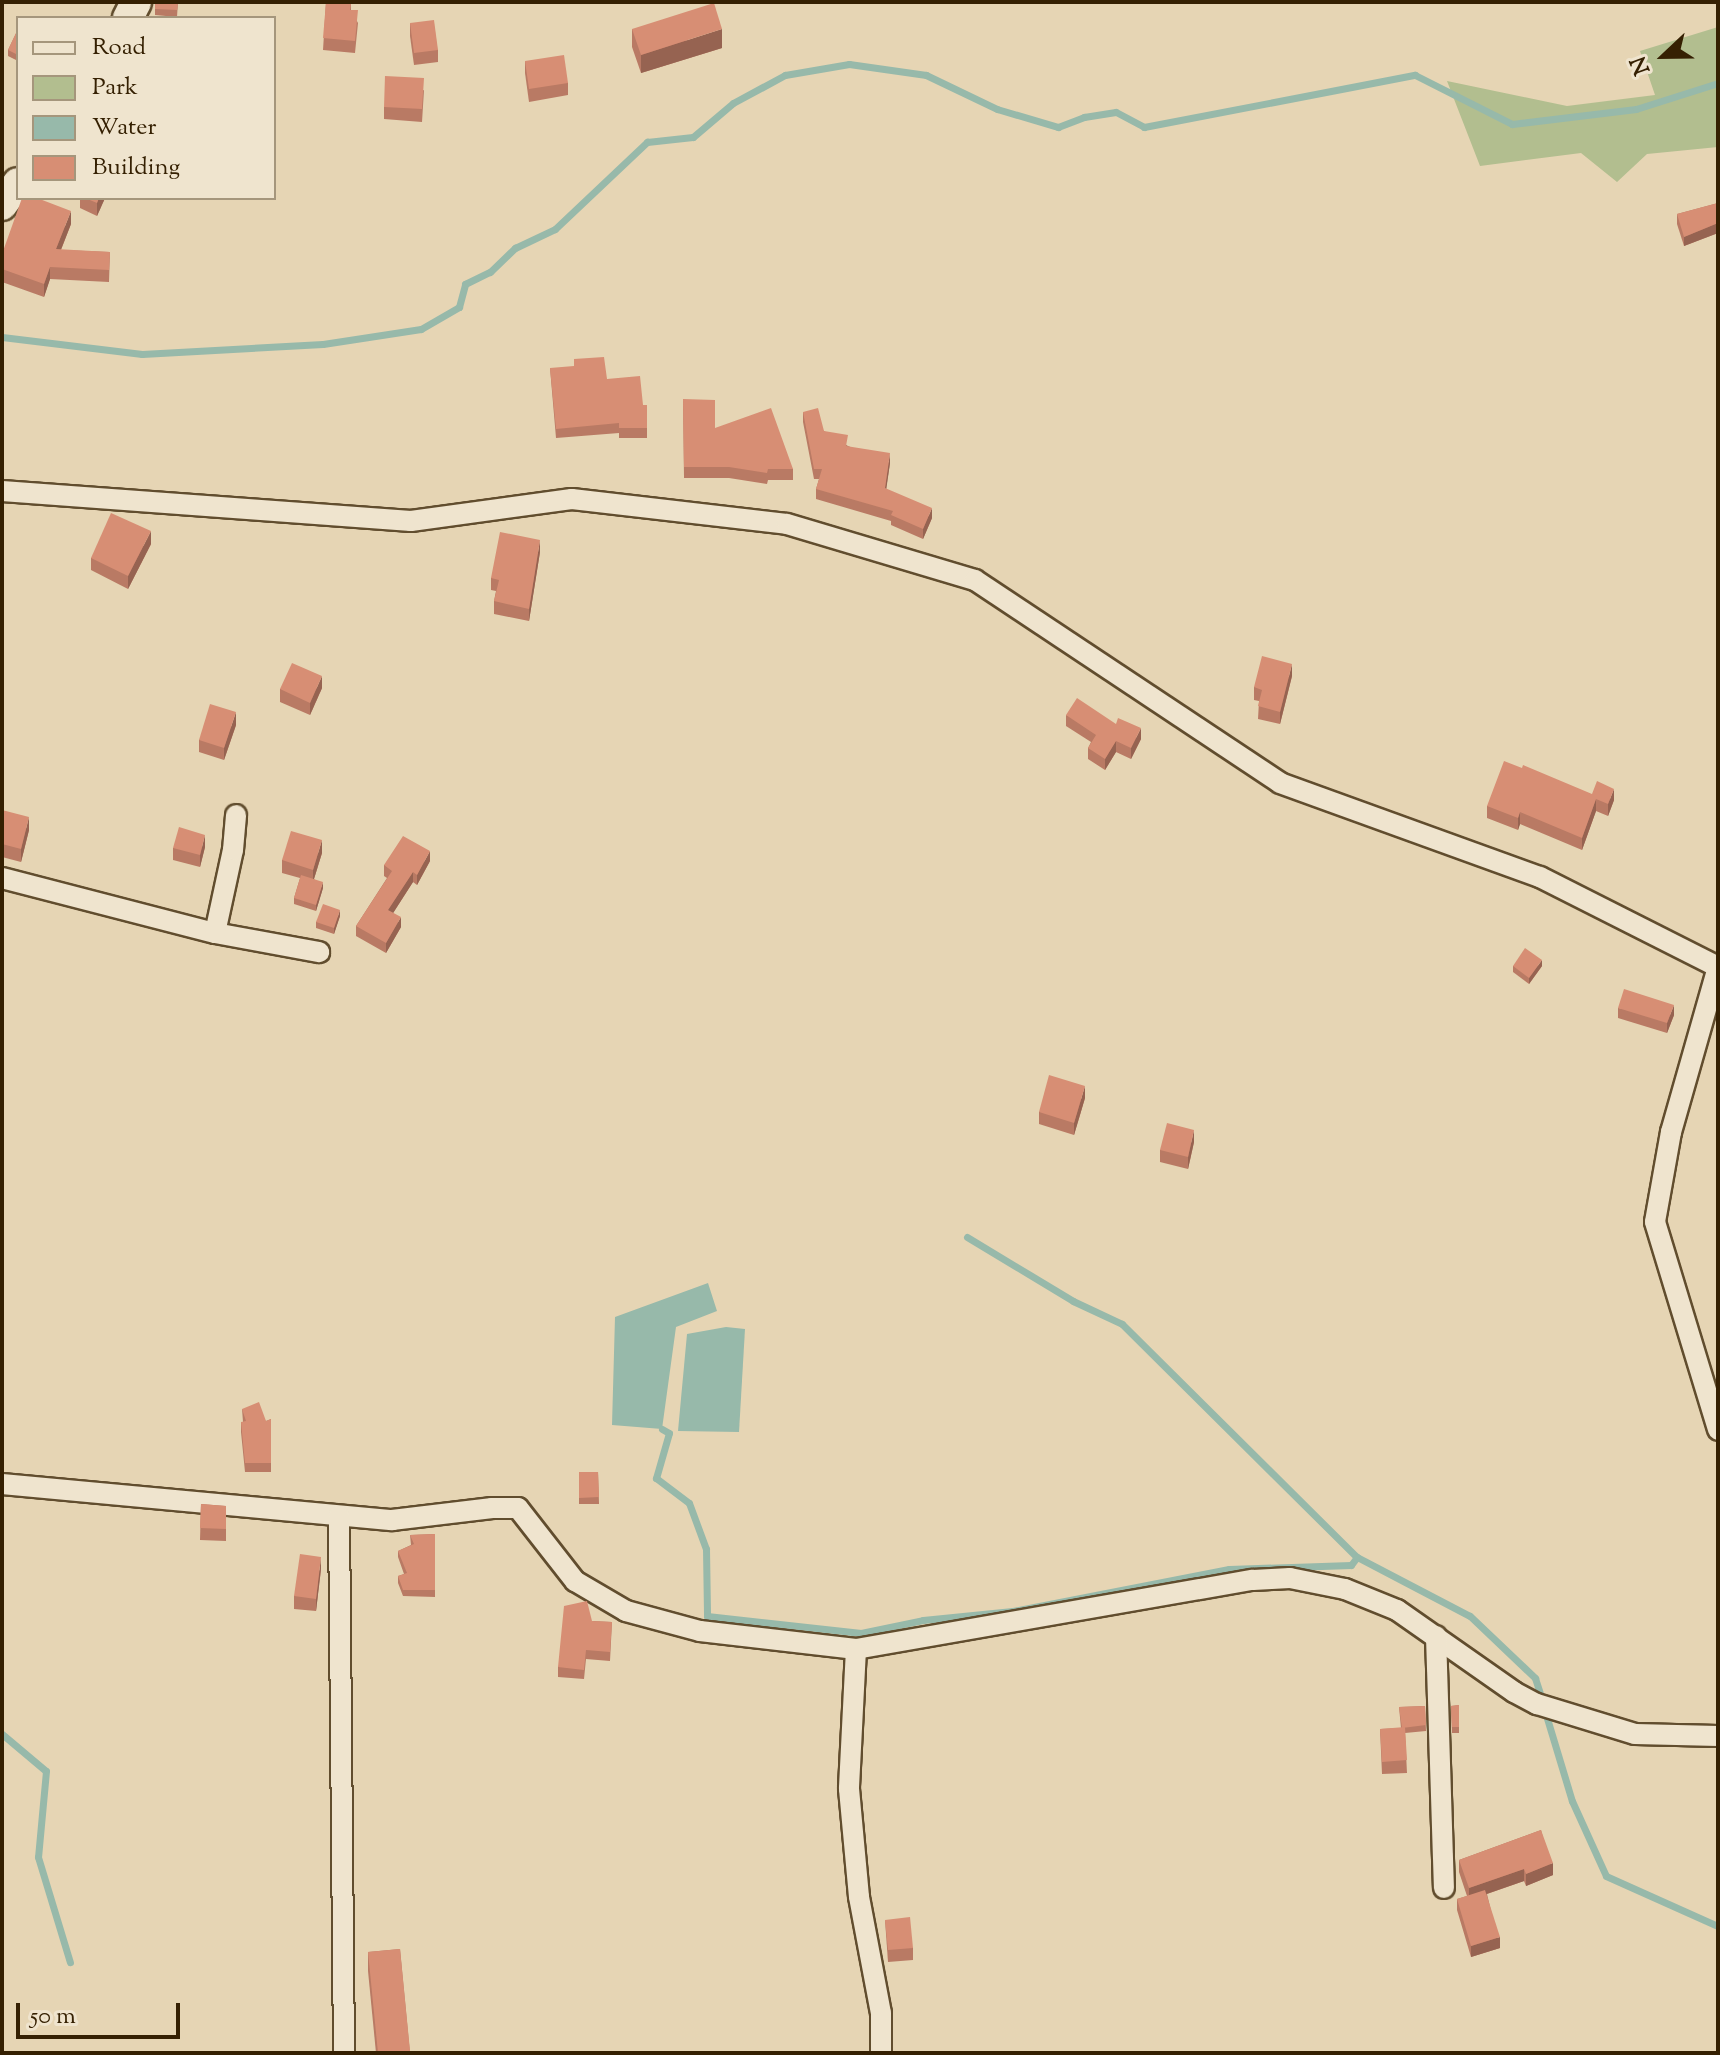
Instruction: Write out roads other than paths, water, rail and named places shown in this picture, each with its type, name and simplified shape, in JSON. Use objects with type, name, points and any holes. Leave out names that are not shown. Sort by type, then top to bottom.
[{"type":"street","points":[[2,205],[16,186]]},
{"type":"street","points":[[2,491],[411,521],[572,499],[787,524],[975,580],[1280,783],[1540,877],[1718,967],[1671,1132],[1655,1222],[1718,1430]]},
{"type":"street","points":[[215,933],[233,850],[236,815]]},
{"type":"street","points":[[2,878],[215,933],[319,952]]},
{"type":"street","points":[[2,1484],[392,1520],[492,1508],[518,1508],[575,1581],[626,1611],[700,1631],[856,1649],[1253,1580],[1290,1578],[1345,1589],[1397,1610],[1514,1692],[1537,1704],[1635,1734],[1718,1736]]},
{"type":"street","points":[[339,1516],[344,2053]]},
{"type":"street","points":[[1436,1636],[1444,1888]]},
{"type":"street","points":[[856,1649],[849,1789],[859,1897],[881,2013],[881,2053]]},
{"type":"water","points":[[708,1283],[717,1311],[676,1327],[662,1429],[612,1425],[615,1317]]},
{"type":"water","points":[[726,1327],[745,1329],[739,1432],[678,1431],[687,1334]]},
{"type":"waterway","points":[[2,337],[142,354],[323,344],[421,329],[459,307],[465,284],[490,272],[515,248],[555,229],[647,142],[693,137],[733,103],[785,75],[849,64],[926,75],[997,109],[1058,127],[1084,117],[1116,112],[1144,127],[1415,75],[1512,124],[1636,109],[1718,83]]},
{"type":"waterway","points":[[967,1237],[1073,1301],[1122,1324],[1357,1557],[1470,1616],[1535,1678],[1542,1699]]},
{"type":"waterway","points":[[662,1429],[669,1433],[656,1478],[689,1503],[706,1549],[707,1616],[861,1633],[923,1620],[1013,1611],[1229,1569],[1351,1565],[1357,1557]]},
{"type":"waterway","points":[[1546,1715],[1572,1801],[1606,1876],[1718,1926]]},
{"type":"waterway","points":[[2,1734],[46,1771],[38,1857],[70,1962]]}]
